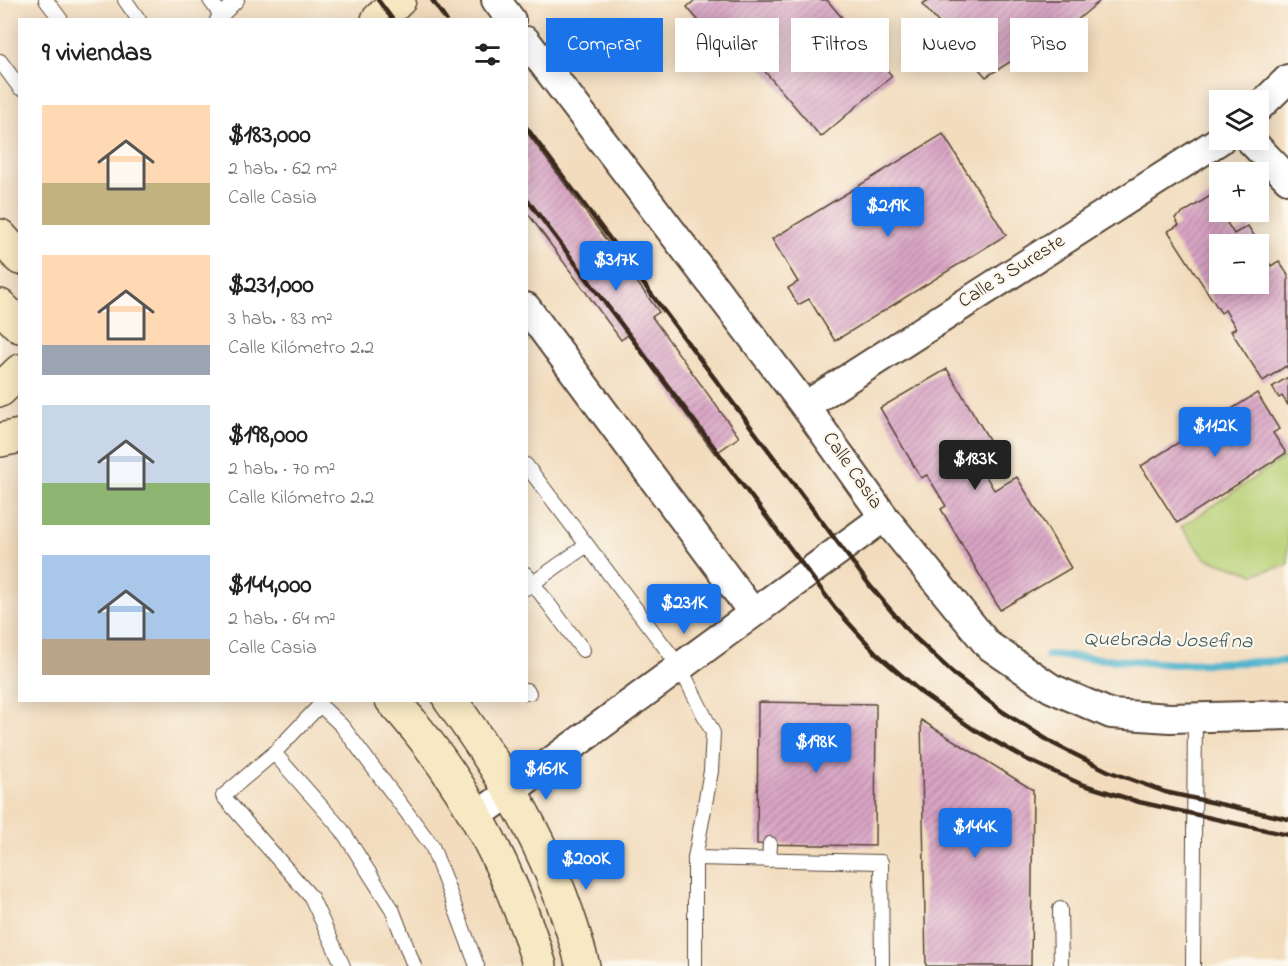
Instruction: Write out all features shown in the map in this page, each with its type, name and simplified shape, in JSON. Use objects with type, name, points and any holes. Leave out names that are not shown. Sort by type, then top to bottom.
[{"type":"main road","points":[[380,18],[399,0]]},
{"type":"main road","points":[[0,215],[18,223]]},
{"type":"main road","points":[[0,236],[18,256]]},
{"type":"main road","points":[[0,306],[18,324]]},
{"type":"main road","points":[[0,390],[18,373]]},
{"type":"main road","points":[[0,441],[18,436]]},
{"type":"main road","points":[[394,702],[438,756],[477,816],[525,919],[540,966]]},
{"type":"main road","points":[[451,702],[512,791],[535,835],[557,884],[583,966]]},
{"type":"street","points":[[496,0],[510,18]]},
{"type":"street","name":"Calle Casia","points":[[528,43],[805,406],[884,517],[988,645],[1051,687],[1111,714],[1170,718],[1288,715]]},
{"type":"street","points":[[1269,97],[1288,79]]},
{"type":"street","name":"Calle 3 Sureste","points":[[805,406],[1209,147]]},
{"type":"street","points":[[1260,150],[1288,179]]},
{"type":"street","points":[[528,310],[753,613]]},
{"type":"street","points":[[477,816],[884,517]]},
{"type":"lane","points":[[46,0],[60,18]]},
{"type":"lane","points":[[124,0],[138,18]]},
{"type":"lane","points":[[210,0],[219,17],[237,0]]},
{"type":"lane","points":[[0,62],[18,85]]},
{"type":"lane","points":[[528,468],[680,667],[714,733],[711,771],[695,858],[695,966]]},
{"type":"lane","points":[[583,650],[529,582],[586,545]]},
{"type":"lane","points":[[343,966],[311,897],[223,796],[274,753],[320,705],[342,726],[432,846],[477,966]]},
{"type":"lane","points":[[1193,966],[1196,717]]},
{"type":"lane","points":[[274,753],[342,830],[392,909],[414,966]]},
{"type":"lane","points":[[769,860],[770,844]]},
{"type":"lane","points":[[695,858],[881,862],[882,966]]},
{"type":"lane","points":[[1060,909],[1060,966]]},
{"type":"green space","points":[[1288,455],[1288,565],[1254,574],[1205,558],[1181,527]]},
{"type":"building","points":[[695,0],[827,0],[842,18],[791,18],[791,72],[889,72],[892,76],[821,137],[765,72],[779,72],[779,18],[696,18],[687,7]]},
{"type":"building","points":[[929,0],[1101,0],[1080,18],[1010,18],[1010,62],[998,70],[998,18],[934,18],[922,4]]},
{"type":"building","points":[[982,72],[994,72],[986,77]]},
{"type":"building","points":[[528,134],[659,312],[652,317],[739,437],[715,454],[628,335],[621,340],[528,214]]},
{"type":"building","points":[[943,134],[1006,235],[835,341],[809,299],[798,305],[788,288],[798,282],[772,239]]},
{"type":"building","points":[[1209,197],[1209,222],[1226,222],[1234,234],[1209,234],[1209,294],[1269,294],[1269,263],[1271,266],[1279,261],[1288,275],[1288,369],[1286,366],[1263,381],[1231,331],[1236,328],[1225,310],[1221,313],[1168,231],[1179,225],[1175,218]]},
{"type":"building","points":[[1248,226],[1253,234],[1234,234]]},
{"type":"building","points":[[947,369],[1000,458],[982,469],[994,490],[1017,477],[1071,568],[1000,610],[941,509],[946,506],[927,475],[921,478],[880,408]]},
{"type":"building","points":[[1288,377],[1288,405],[1282,396],[1279,398],[1272,387]]},
{"type":"building","points":[[1257,393],[1279,429],[1273,433],[1286,453],[1177,523],[1141,466]]},
{"type":"building","points":[[758,702],[876,704],[875,846],[757,844]]},
{"type":"building","points":[[921,720],[1033,790],[1031,966],[926,966]]},
{"type":"waterway","name":"Quebrada Josefina","points":[[1048,655],[1173,664],[1288,661]]},
{"type":"railway","points":[[378,0],[392,18]]},
{"type":"railway","points":[[432,0],[445,18]]},
{"type":"railway","points":[[528,130],[871,587],[910,633],[955,675],[1003,712],[1054,744],[1108,771],[1165,792],[1288,819]]},
{"type":"railway","points":[[528,201],[836,609],[877,654],[923,694],[973,729],[1026,759],[1081,784],[1139,802],[1288,835]]}]
